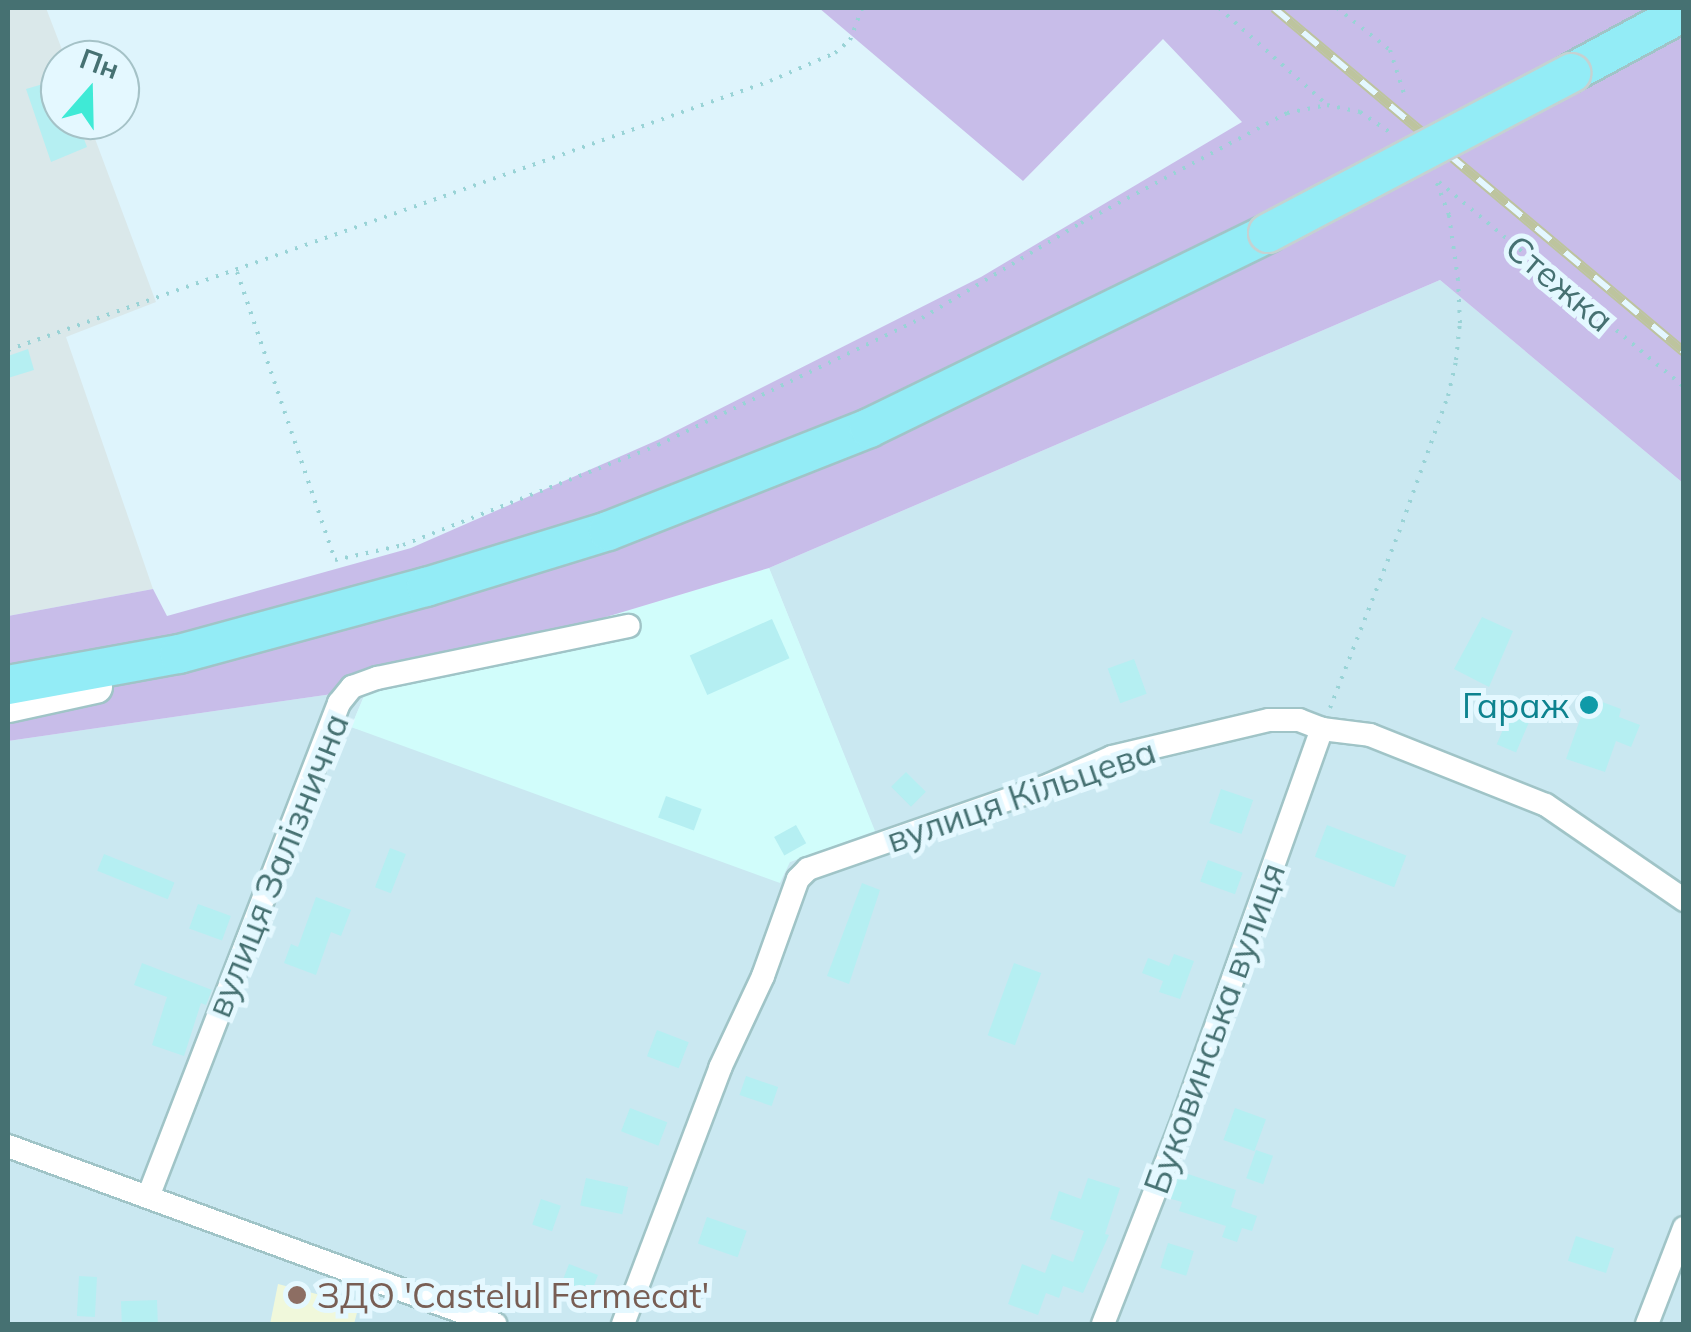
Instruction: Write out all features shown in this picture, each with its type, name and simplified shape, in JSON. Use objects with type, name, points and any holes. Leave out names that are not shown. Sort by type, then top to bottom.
[{"type":"highway","points":[[8,685],[179,654],[444,582],[608,531],[759,475],[1025,356],[1268,233],[1684,12]]},
{"type":"main road","points":[[8,706],[146,676],[179,654]]},
{"type":"street","name":"вулиця Залізнична","points":[[148,1198],[338,704],[352,687],[377,678],[630,626]]},
{"type":"street","name":"вулиця Кільцева","points":[[622,1324],[720,1068],[763,976],[798,878],[808,869],[1049,785],[1112,757],[1269,720],[1298,720],[1322,730],[1370,735],[1546,805],[1684,900]]},
{"type":"street","name":"Буковинська вулиця","points":[[1103,1324],[1179,1130],[1322,730]]},
{"type":"street","points":[[8,1146],[494,1324]]},
{"type":"street","points":[[1647,1324],[1684,1228]]},
{"type":"path","points":[[8,350],[770,81],[835,53],[850,40],[862,8]]},
{"type":"path","points":[[1219,8],[1327,105]]},
{"type":"path","points":[[1337,8],[1390,50],[1404,94]]},
{"type":"path","name":"Стежка","points":[[1436,178],[1684,387]]},
{"type":"shaded area","points":[[8,8],[46,8],[58,40],[40,40],[40,140],[95,140],[156,302],[66,337],[153,589],[8,616]]},
{"type":"shaded area","points":[[819,8],[1683,8],[1683,483],[1440,280],[769,568],[367,689],[8,741],[8,616],[153,589],[167,616],[411,548],[660,439],[981,277],[1242,122],[1163,39],[1023,181]]},
{"type":"shaded area","points":[[1440,280],[1683,483],[1683,1324],[8,1324],[8,741],[367,689],[351,727],[790,862],[874,830],[769,568]]},
{"type":"shaded area","points":[[769,568],[875,831],[790,862],[780,883],[351,727],[367,689]]},
{"type":"shaded area","name":"ЗДО 'Castelul Fermecat'","points":[[278,1284],[359,1305],[354,1324],[270,1324]]},
{"type":"building","points":[[40,85],[40,130],[26,89]]},
{"type":"building","points":[[43,140],[84,140],[87,147],[51,162]]},
{"type":"building","points":[[28,349],[34,370],[8,378],[8,356]]},
{"type":"building","points":[[1482,617],[1513,631],[1489,687],[1454,669]]},
{"type":"building","points":[[772,619],[789,658],[707,695],[690,656]]},
{"type":"building","points":[[1134,659],[1147,694],[1120,703],[1108,669]]},
{"type":"building","points":[[1581,694],[1621,709],[1619,717],[1640,725],[1631,747],[1616,741],[1605,772],[1566,759],[1583,711],[1576,708]]},
{"type":"building","points":[[1510,713],[1529,721],[1516,753],[1497,744]]},
{"type":"building","points":[[906,772],[926,792],[911,807],[891,787]]},
{"type":"building","points":[[1221,789],[1253,800],[1241,834],[1209,823]]},
{"type":"building","points":[[666,796],[702,809],[694,831],[658,818]]},
{"type":"building","points":[[796,825],[806,843],[784,855],[774,837]]},
{"type":"building","points":[[1327,825],[1406,855],[1394,887],[1315,857]]},
{"type":"building","points":[[390,848],[406,854],[391,893],[375,887]]},
{"type":"building","points":[[104,854],[174,882],[168,899],[97,871]]},
{"type":"building","points":[[1208,860],[1243,873],[1235,894],[1200,882]]},
{"type":"building","points":[[862,883],[880,890],[849,984],[827,976]]},
{"type":"building","points":[[316,897],[351,910],[341,936],[331,932],[316,975],[284,963],[291,944],[298,947]]},
{"type":"building","points":[[198,904],[231,916],[222,940],[189,928]]},
{"type":"building","points":[[1174,954],[1194,961],[1180,999],[1159,992],[1163,981],[1142,973],[1148,958],[1169,966]]},
{"type":"building","points":[[142,963],[212,990],[206,1005],[201,1003],[184,1056],[152,1045],[167,997],[134,985]]},
{"type":"building","points":[[1014,963],[1041,973],[1015,1045],[988,1035]]},
{"type":"building","points":[[657,1030],[689,1042],[679,1068],[647,1056]]},
{"type":"building","points":[[746,1076],[778,1087],[772,1106],[739,1095]]},
{"type":"building","points":[[630,1108],[667,1122],[658,1146],[621,1131]]},
{"type":"building","points":[[1235,1108],[1266,1119],[1254,1151],[1223,1140]]},
{"type":"building","points":[[1256,1150],[1273,1156],[1263,1184],[1246,1178]]},
{"type":"building","points":[[1179,1171],[1236,1190],[1231,1207],[1257,1216],[1252,1231],[1242,1228],[1237,1242],[1222,1237],[1226,1226],[1179,1211],[1182,1202],[1168,1198]]},
{"type":"building","points":[[586,1178],[628,1187],[622,1214],[580,1205]]},
{"type":"building","points":[[1088,1178],[1120,1188],[1105,1234],[1109,1235],[1083,1293],[1063,1286],[1059,1298],[1046,1293],[1038,1315],[1008,1304],[1022,1264],[1045,1273],[1052,1254],[1073,1262],[1084,1231],[1050,1219],[1059,1191],[1081,1199]]},
{"type":"building","points":[[541,1199],[561,1206],[552,1231],[532,1225]]},
{"type":"building","points":[[707,1217],[747,1231],[738,1257],[698,1243]]},
{"type":"building","points":[[1576,1236],[1614,1248],[1606,1273],[1568,1261]]},
{"type":"building","points":[[1168,1243],[1194,1251],[1186,1276],[1160,1268]]},
{"type":"building","points":[[569,1264],[598,1275],[590,1297],[561,1285]]},
{"type":"building","points":[[79,1276],[97,1277],[95,1317],[77,1316]]},
{"type":"building","points":[[157,1300],[158,1324],[122,1324],[121,1301]]},
{"type":"railway","points":[[1274,8],[1684,352]]},
{"type":"place","name":"Гараж","points":[[1589,705]]},
{"type":"place","name":"ЗДО 'Castelul Fermecat'","points":[[297,1295]]}]
